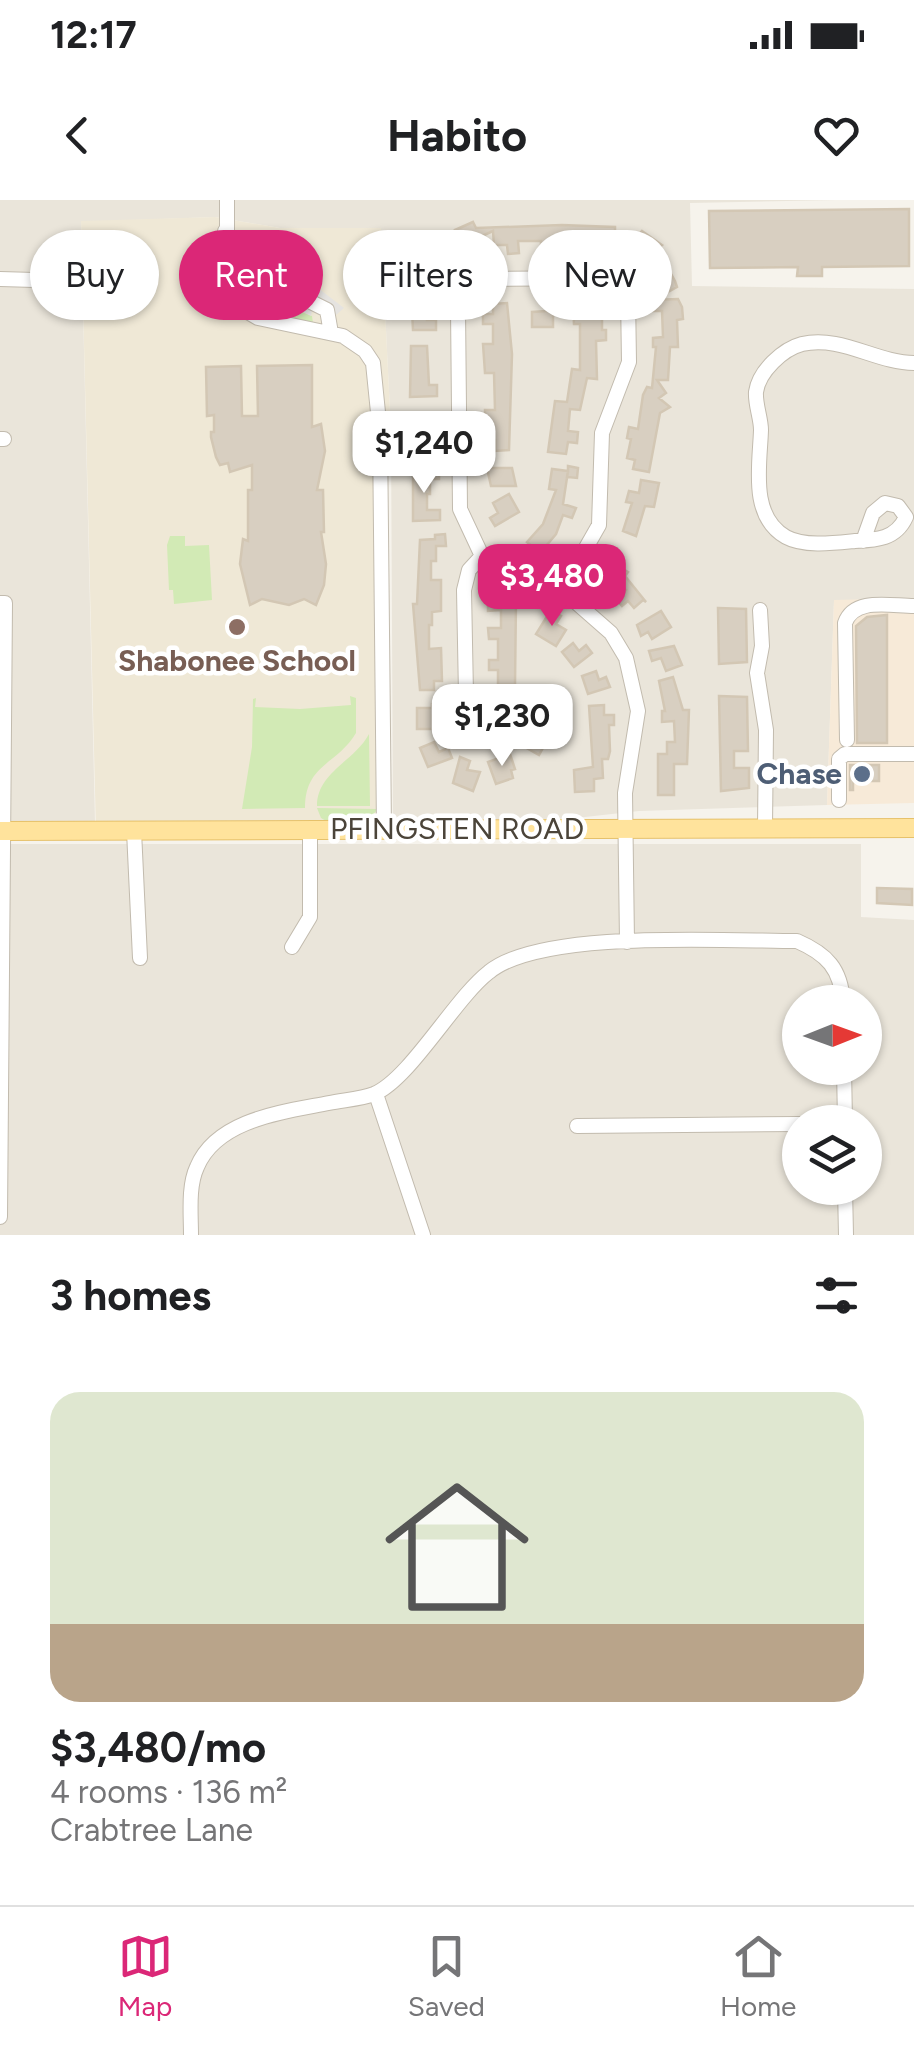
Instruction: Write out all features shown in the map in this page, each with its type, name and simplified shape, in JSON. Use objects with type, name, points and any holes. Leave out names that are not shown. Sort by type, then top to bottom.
[{"type":"main road","name":"PFINGSTEN ROAD","points":[[1,831],[914,828]]},
{"type":"street","points":[[225,230],[227,200]]},
{"type":"street","points":[[562,590],[599,524],[602,433],[629,362],[628,297],[618,284],[604,278],[482,280],[464,289],[458,309],[460,509],[482,556],[562,590],[611,633],[626,658],[638,711],[626,793],[627,942]]},
{"type":"street","points":[[0,279],[30,280]]},
{"type":"street","points":[[323,308],[327,310],[330,333]]},
{"type":"street","points":[[268,320],[343,336],[364,351],[373,363],[377,380],[384,830]]},
{"type":"street","points":[[863,541],[808,542],[786,537],[770,520],[759,492],[762,429],[756,392],[783,352],[805,343],[856,348],[892,363],[914,363]]},
{"type":"street","points":[[482,556],[468,570],[464,590],[466,696],[483,724]]},
{"type":"street","points":[[0,604],[5,604],[0,1217]]},
{"type":"street","points":[[846,740],[848,612],[857,606],[914,606]]},
{"type":"street","points":[[760,610],[762,646],[757,673],[766,730],[766,828]]},
{"type":"street","points":[[839,800],[839,760],[845,754],[914,754]]},
{"type":"street","points":[[292,948],[310,918],[310,830]]},
{"type":"street","points":[[134,831],[140,958]]},
{"type":"street","points":[[191,1235],[196,1168],[214,1141],[264,1117],[376,1094],[490,971],[524,954],[554,946],[627,942],[797,941],[834,964],[842,985]]},
{"type":"street","points":[[376,1094],[423,1235]]},
{"type":"street","points":[[577,1126],[782,1124]]},
{"type":"street","points":[[845,1205],[846,1235]]},
{"type":"shaded area","points":[[0,200],[836,200],[690,203],[692,286],[914,289],[914,598],[834,601],[827,805],[639,811],[558,820],[393,822],[391,432],[385,320],[508,320],[508,230],[280,228],[215,217],[81,222],[81,230],[30,230],[30,320],[83,320],[95,822],[0,822]]},
{"type":"shaded area","name":"Shabonee School","points":[[215,217],[280,228],[381,228],[343,230],[343,320],[386,320],[391,432],[381,432],[384,830],[96,831],[83,320],[159,320],[159,230],[81,230],[81,221]]},
{"type":"shaded area","points":[[323,292],[343,307],[336,315],[323,315]]},
{"type":"shaded area","points":[[914,598],[914,803],[827,805],[834,600]]},
{"type":"shaded area","points":[[0,844],[861,844],[861,917],[914,920],[914,1235],[0,1235]]},
{"type":"green space","points":[[170,536],[185,536],[185,546],[209,545],[212,600],[174,604],[173,590],[169,590]]},
{"type":"green space","points":[[350,696],[356,698],[356,733],[316,773],[306,793],[305,808],[242,809],[252,747],[253,699],[256,698],[255,707],[300,709],[351,705]]},
{"type":"green space","points":[[369,734],[370,806],[317,806],[323,784]]},
{"type":"green space","points":[[317,808],[378,809],[368,820],[326,821]]},
{"type":"building","points":[[909,209],[909,266],[822,267],[822,276],[797,276],[798,267],[710,268],[709,211]]},
{"type":"building","points":[[473,222],[476,228],[615,227],[528,230],[528,241],[518,241],[519,253],[508,254],[508,230],[455,230]]},
{"type":"building","points":[[672,299],[678,299],[683,319],[677,320],[678,347],[670,347],[668,380],[657,380],[666,393],[659,398],[670,407],[660,413],[649,472],[633,469],[635,460],[627,458],[631,439],[627,438],[629,427],[638,429],[643,395],[647,387],[652,388],[656,347],[653,338],[663,337],[662,320],[672,320]]},
{"type":"building","points":[[508,313],[512,354],[509,450],[495,451],[495,440],[485,440],[485,410],[495,410],[494,373],[485,373],[483,344],[493,344],[493,324],[483,324],[483,320],[508,320]]},
{"type":"building","points":[[412,320],[436,320],[436,330],[413,330]]},
{"type":"building","points":[[532,320],[553,320],[553,327],[532,327]]},
{"type":"building","points":[[574,320],[602,320],[606,340],[596,341],[597,379],[587,378],[580,410],[570,409],[568,431],[578,432],[577,443],[568,442],[566,454],[548,452],[555,401],[567,402],[572,369],[580,370],[580,324],[574,324]]},
{"type":"building","points":[[411,346],[427,346],[429,385],[437,385],[437,396],[410,397]]},
{"type":"building","points":[[312,365],[312,427],[321,424],[325,451],[317,490],[323,490],[324,585],[316,605],[304,599],[289,605],[262,599],[250,605],[240,564],[243,539],[248,541],[252,465],[230,472],[228,463],[220,465],[216,457],[211,437],[214,415],[207,416],[206,367],[241,366],[242,416],[258,416],[257,366]]},
{"type":"building","points":[[438,435],[439,446],[426,446],[426,455],[412,456],[412,436]]},
{"type":"building","points":[[428,468],[439,468],[439,479],[430,479],[427,510],[440,510],[440,520],[413,521],[413,473],[428,473]]},
{"type":"building","points":[[487,468],[512,468],[516,486],[491,486]]},
{"type":"building","points":[[578,468],[577,478],[567,477],[563,504],[576,508],[572,518],[563,515],[556,534],[540,553],[527,542],[543,524],[556,490],[549,489],[552,469]]},
{"type":"building","points":[[641,480],[659,483],[654,507],[645,506],[636,536],[623,531],[632,503],[626,502],[629,491],[639,493]]},
{"type":"building","points":[[509,494],[519,512],[495,526],[490,518],[498,513],[493,503]]},
{"type":"building","points":[[445,534],[446,546],[436,546],[436,561],[431,561],[431,580],[441,580],[441,611],[432,612],[429,625],[429,649],[441,648],[442,681],[434,681],[434,690],[420,690],[413,604],[417,604],[420,540]]},
{"type":"building","points":[[610,561],[628,572],[625,576],[646,602],[643,600],[634,608],[628,601],[622,606],[616,599],[626,590],[601,574]]},
{"type":"building","points":[[503,590],[503,600],[516,600],[515,685],[498,685],[498,670],[489,670],[489,660],[498,660],[498,639],[489,639],[488,628],[501,628],[501,610],[488,611],[488,591]]},
{"type":"building","points":[[718,608],[746,609],[747,662],[719,664]]},
{"type":"building","points":[[551,610],[561,616],[556,624],[566,630],[556,646],[536,634]]},
{"type":"building","points":[[661,611],[671,627],[652,639],[648,632],[641,636],[637,625]]},
{"type":"building","points":[[887,615],[887,743],[857,743],[856,626],[867,617]]},
{"type":"building","points":[[573,643],[579,651],[586,645],[592,653],[574,667],[562,652]]},
{"type":"building","points":[[674,646],[682,665],[666,671],[661,658],[652,661],[649,651]]},
{"type":"building","points":[[596,671],[599,680],[606,677],[610,687],[588,694],[582,676]]},
{"type":"building","points":[[673,677],[683,710],[689,710],[687,764],[674,764],[674,795],[658,795],[658,754],[667,754],[667,742],[675,742],[674,721],[662,722],[665,711],[659,681]]},
{"type":"building","points":[[539,694],[541,698],[546,696],[550,708],[545,713],[531,717],[528,708],[518,711],[516,701]]},
{"type":"building","points":[[719,696],[747,697],[748,751],[734,751],[734,768],[749,768],[749,788],[721,791]]},
{"type":"building","points":[[432,704],[442,704],[442,714],[433,715],[433,729],[417,729],[417,708],[432,708]]},
{"type":"building","points":[[604,705],[604,715],[614,715],[614,725],[609,725],[610,751],[608,759],[602,759],[603,778],[594,779],[594,791],[575,792],[574,770],[593,767],[589,706]]},
{"type":"building","points":[[535,729],[549,737],[539,755],[525,747]]},
{"type":"building","points":[[434,742],[439,752],[448,748],[452,758],[428,767],[420,748]]},
{"type":"building","points":[[510,754],[515,769],[511,770],[513,778],[496,784],[488,762]]},
{"type":"building","points":[[460,757],[470,761],[467,770],[480,772],[473,791],[453,783]]},
{"type":"building","name":"Chase","points":[[850,765],[879,765],[879,781],[853,781],[850,790]]},
{"type":"building","points":[[877,888],[912,889],[912,905],[877,903]]},
{"type":"place","name":"Shabonee School","points":[[237,627]]},
{"type":"place","name":"Chase","points":[[862,774]]}]
